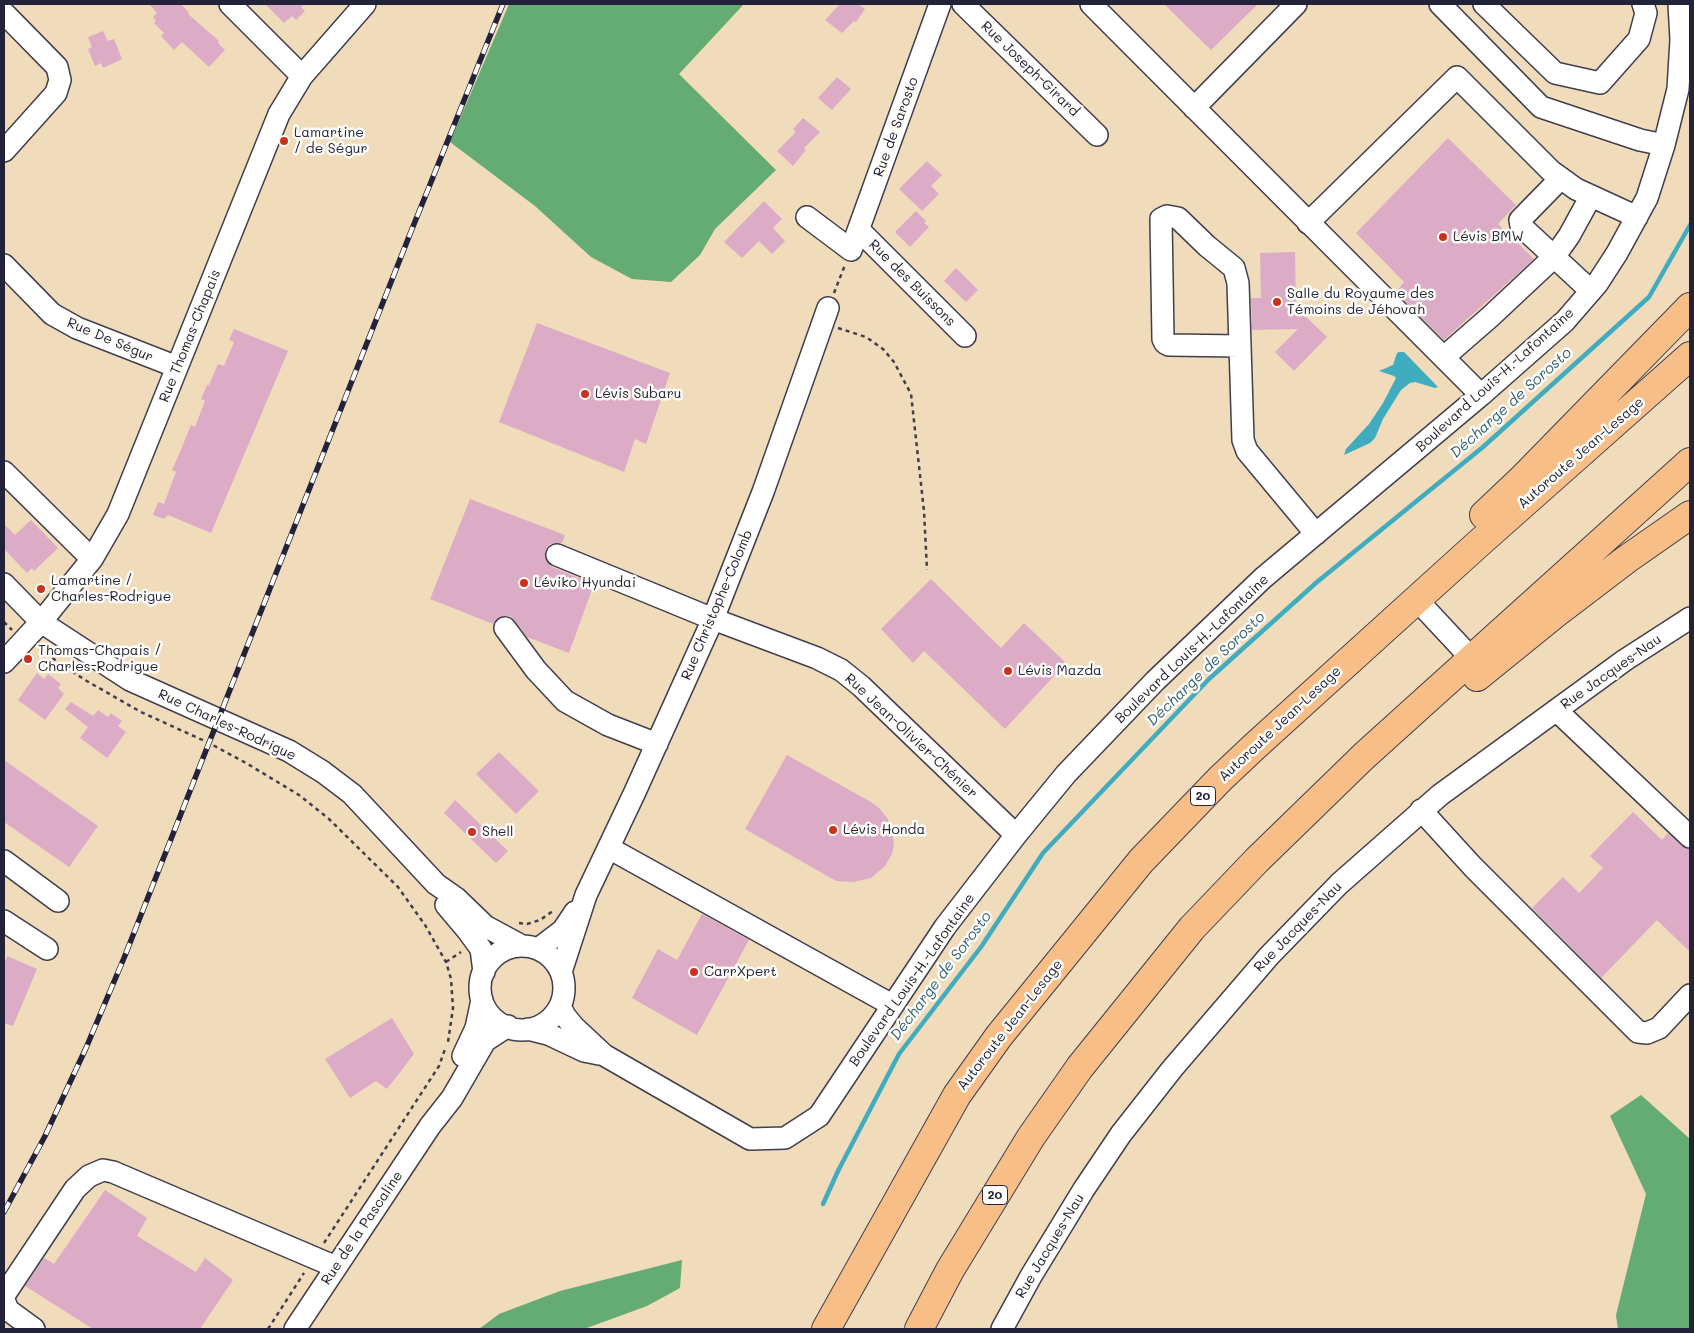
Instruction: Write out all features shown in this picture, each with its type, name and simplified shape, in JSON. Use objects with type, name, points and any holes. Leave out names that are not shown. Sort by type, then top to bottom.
[{"type":"highway","points":[[1220,779],[1261,729],[1522,479],[1690,306]]},
{"type":"highway","name":"Autoroute Jean-Lesage","points":[[826,1329],[957,1095],[999,1036],[1142,861],[1220,779],[1690,356]]},
{"type":"highway","name":"20","points":[[919,1329],[950,1270],[1031,1137],[1080,1066],[1192,928],[1256,860],[1364,756],[1690,462]]},
{"type":"highway","points":[[1325,794],[1352,777],[1556,613],[1690,515]]},
{"type":"street","points":[[230,4],[302,76]]},
{"type":"street","name":"Rue Thomas-Chapais","points":[[4,662],[41,622],[92,559],[118,514],[279,114],[302,76],[365,4]]},
{"type":"street","name":"Rue de Sarosto","points":[[852,250],[940,4]]},
{"type":"street","name":"Rue Joseph-Girard","points":[[963,4],[1097,135]]},
{"type":"street","points":[[1092,4],[1308,223],[1482,395]]},
{"type":"street","points":[[1194,108],[1296,4]]},
{"type":"street","points":[[1484,4],[1555,73],[1600,83],[1639,39],[1646,13],[1643,4]]},
{"type":"street","name":"Boulevard Louis-H.-Lafontaine","points":[[560,1006],[574,1027],[604,1055],[750,1139],[786,1138],[819,1116],[945,927],[1066,774],[1155,681],[1263,578],[1482,395],[1565,321],[1591,291],[1618,254],[1647,198],[1664,145],[1678,89],[1681,40],[1680,4]]},
{"type":"street","points":[[1442,5],[1541,107],[1640,140],[1664,145]]},
{"type":"street","points":[[4,13],[57,67],[60,80],[56,93],[4,151]]},
{"type":"street","points":[[1308,223],[1457,77],[1551,171],[1576,189],[1637,217]]},
{"type":"street","points":[[1561,178],[1520,220],[1521,226],[1591,291]]},
{"type":"street","points":[[1444,357],[1554,257],[1569,236],[1591,196]]},
{"type":"street","points":[[1240,346],[1169,345],[1163,340],[1161,219],[1167,216],[1178,218],[1234,268],[1238,283],[1243,440],[1248,451],[1316,534]]},
{"type":"street","points":[[807,217],[852,250]]},
{"type":"street","name":"Rue des Buissons","points":[[860,230],[965,336]]},
{"type":"street","name":"Rue De Ségur","points":[[4,265],[52,314],[77,328],[177,368]]},
{"type":"street","name":"Rue Christophe-Colomb","points":[[561,972],[586,895],[714,619],[763,492],[825,315]]},
{"type":"street","points":[[4,472],[92,559]]},
{"type":"street","name":"Rue Jean-Olivier-Chénier","points":[[557,555],[714,619],[817,658],[841,670],[861,686],[1016,835]]},
{"type":"street","name":"Rue Charles-Rodrigue","points":[[4,584],[41,622],[130,680],[288,751],[323,772],[352,794],[436,884],[456,898],[485,926],[530,948]]},
{"type":"street","points":[[1417,600],[1472,658]]},
{"type":"street","name":"Rue Jacques-Nau","points":[[1002,1329],[1031,1276],[1084,1189],[1121,1134],[1172,1069],[1269,956],[1339,884],[1421,810],[1556,710],[1653,641],[1690,618]]},
{"type":"street","points":[[505,628],[536,670],[565,701],[608,725],[657,744]]},
{"type":"street","points":[[1556,710],[1690,837]]},
{"type":"street","points":[[1421,810],[1473,867],[1638,1032],[1647,1033],[1659,1028],[1690,995]]},
{"type":"street","points":[[609,848],[892,1005]]},
{"type":"street","points":[[4,864],[58,901]]},
{"type":"street","name":"Rue Charles-Rodrigue","points":[[436,884],[444,903],[468,931],[480,949],[484,972]]},
{"type":"street","name":"Rue Christophe-Colomb","points":[[530,948],[562,930],[586,895]]},
{"type":"street","points":[[4,921],[47,949]]},
{"type":"street","points":[[517,946],[530,948],[551,956],[561,972],[565,990],[560,1006],[555,1014],[545,1023],[518,1027],[495,1020],[482,1000],[480,986],[488,964],[498,953],[517,946]]},
{"type":"street","name":"Rue de la Pascaline","points":[[430,1126],[476,1028],[482,1000]]},
{"type":"street","name":"Boulevard Louis-H.-Lafontaine","points":[[518,1027],[548,1034],[584,1051],[604,1055]]},
{"type":"street","name":"Rue de la Pascaline","points":[[295,1329],[430,1126],[452,1098],[485,1041],[518,1027]]},
{"type":"street","points":[[34,1329],[8,1310],[4,1300],[5,1294],[76,1189],[89,1176],[102,1170],[113,1172],[336,1267]]},
{"type":"path","points":[[852,250],[825,315],[866,337],[883,349],[894,362],[910,394],[924,511],[927,570]]},
{"type":"path","points":[[4,622],[24,640],[85,680],[133,707],[246,763],[299,795],[329,819],[398,887],[425,925],[446,962],[451,979],[453,1008],[449,1039],[439,1066],[268,1329]]},
{"type":"green space","points":[[509,4],[744,4],[679,74],[776,170],[715,229],[700,255],[671,282],[632,279],[591,257],[535,206],[450,142]]},
{"type":"green space","points":[[1641,1095],[1690,1139],[1690,1329],[1618,1329],[1616,1315],[1646,1194],[1610,1116]]},
{"type":"green space","points":[[682,1260],[680,1288],[647,1306],[584,1329],[479,1329],[499,1314],[560,1291]]},
{"type":"water","points":[[1399,352],[1404,352],[1438,387],[1435,388],[1415,382],[1410,383],[1401,390],[1383,419],[1375,438],[1370,443],[1344,455],[1346,449],[1369,424],[1383,403],[1396,378],[1379,371],[1393,365]]},
{"type":"building","points":[[149,4],[181,4],[188,14],[219,41],[218,43],[225,50],[209,67],[182,42],[174,50],[161,36],[164,33],[154,23],[156,21],[153,17],[157,13]]},
{"type":"building","points":[[265,4],[304,4],[301,7],[305,11],[296,20],[292,16],[284,23]]},
{"type":"building","points":[[840,4],[858,4],[865,9],[856,22],[854,21],[842,33],[825,20]]},
{"type":"building","points":[[1164,4],[1258,4],[1211,50]]},
{"type":"building","points":[[103,31],[108,41],[114,39],[122,59],[103,68],[101,63],[95,66],[88,49],[92,47],[88,37]]},
{"type":"building","points":[[837,77],[851,89],[832,110],[818,98]]},
{"type":"building","points":[[803,118],[820,132],[804,148],[806,150],[793,166],[777,151],[796,132],[793,129]]},
{"type":"building","points":[[1448,138],[1516,205],[1498,224],[1534,259],[1444,340],[1396,292],[1404,282],[1356,233]]},
{"type":"building","points":[[927,161],[942,175],[931,186],[939,194],[922,211],[899,189]]},
{"type":"building","points":[[764,201],[782,219],[773,228],[785,241],[772,254],[759,241],[742,258],[724,242]]},
{"type":"building","points":[[916,211],[929,227],[910,247],[895,232]]},
{"type":"building","points":[[1295,252],[1296,307],[1327,337],[1294,371],[1275,352],[1298,329],[1252,330],[1251,298],[1261,298],[1260,253]]},
{"type":"building","points":[[956,268],[978,290],[966,302],[944,281]]},
{"type":"building","points":[[537,323],[670,373],[646,444],[635,439],[624,472],[499,422]]},
{"type":"building","points":[[234,329],[288,351],[211,533],[168,515],[164,519],[153,515],[158,502],[164,504],[176,472],[172,470],[191,425],[195,427],[205,401],[201,399],[207,385],[209,385],[218,364],[224,366],[234,342],[229,340]]},
{"type":"building","points":[[470,499],[565,535],[562,543],[549,545],[545,556],[547,562],[552,567],[594,584],[569,653],[527,637],[510,616],[498,618],[493,624],[430,599]]},
{"type":"building","points":[[31,520],[58,548],[34,571],[32,568],[27,573],[4,549],[4,524],[15,535]]},
{"type":"building","points":[[931,579],[1001,648],[1024,623],[1066,663],[1005,729],[924,651],[913,663],[881,629]]},
{"type":"building","points":[[37,673],[44,679],[48,674],[61,684],[58,688],[64,694],[45,720],[18,700]]},
{"type":"building","points":[[71,702],[93,716],[98,710],[108,717],[111,713],[122,721],[118,726],[126,732],[107,758],[80,738],[88,727],[65,709]]},
{"type":"building","points":[[499,752],[539,791],[516,814],[476,774]]},
{"type":"building","points":[[787,755],[871,802],[888,819],[894,844],[892,854],[885,866],[871,878],[853,882],[836,881],[745,829]]},
{"type":"building","points":[[4,760],[98,826],[69,867],[4,822]]},
{"type":"building","points":[[455,800],[508,851],[496,863],[444,813]]},
{"type":"building","points":[[1633,812],[1662,840],[1668,833],[1682,846],[1690,849],[1690,952],[1657,920],[1601,978],[1532,908],[1563,877],[1579,893],[1603,868],[1590,856]]},
{"type":"building","points":[[702,914],[749,940],[697,1035],[632,998],[658,949],[677,960]]},
{"type":"building","points":[[7,956],[37,969],[13,1026],[4,1023],[4,965]]},
{"type":"building","points":[[392,1018],[414,1054],[387,1089],[376,1081],[350,1098],[325,1059]]},
{"type":"building","points":[[105,1190],[147,1218],[137,1236],[196,1272],[205,1258],[233,1280],[200,1329],[93,1329],[25,1286],[44,1258],[54,1264]]},
{"type":"waterway","name":"Décharge de Sorosto","points":[[823,1204],[838,1171],[899,1054],[981,947],[1043,853],[1209,679],[1317,582],[1483,447],[1649,297],[1690,225]]},
{"type":"railway","points":[[4,1212],[45,1136],[86,1048],[124,958],[410,234],[503,4]]},
{"type":"place","name":"Lamartine / de Ségur","points":[[284,141]]},
{"type":"place","name":"Lévis BMW","points":[[1443,237]]},
{"type":"place","name":"Salle du Royaume des Témoins de Jéhovah","points":[[1277,302]]},
{"type":"place","name":"Lévis Subaru","points":[[585,394]]},
{"type":"place","name":"Léviko Hyundai","points":[[524,583]]},
{"type":"place","name":"Lamartine / Charles-Rodrigue","points":[[41,589]]},
{"type":"place","name":"Thomas-Chapais / Charles-Rodrigue","points":[[28,659]]},
{"type":"place","name":"Lévis Mazda","points":[[1008,671]]},
{"type":"place","name":"Lévis Honda","points":[[833,830]]},
{"type":"place","name":"Shell","points":[[472,832]]},
{"type":"place","name":"CarrXpert","points":[[694,972]]}]
